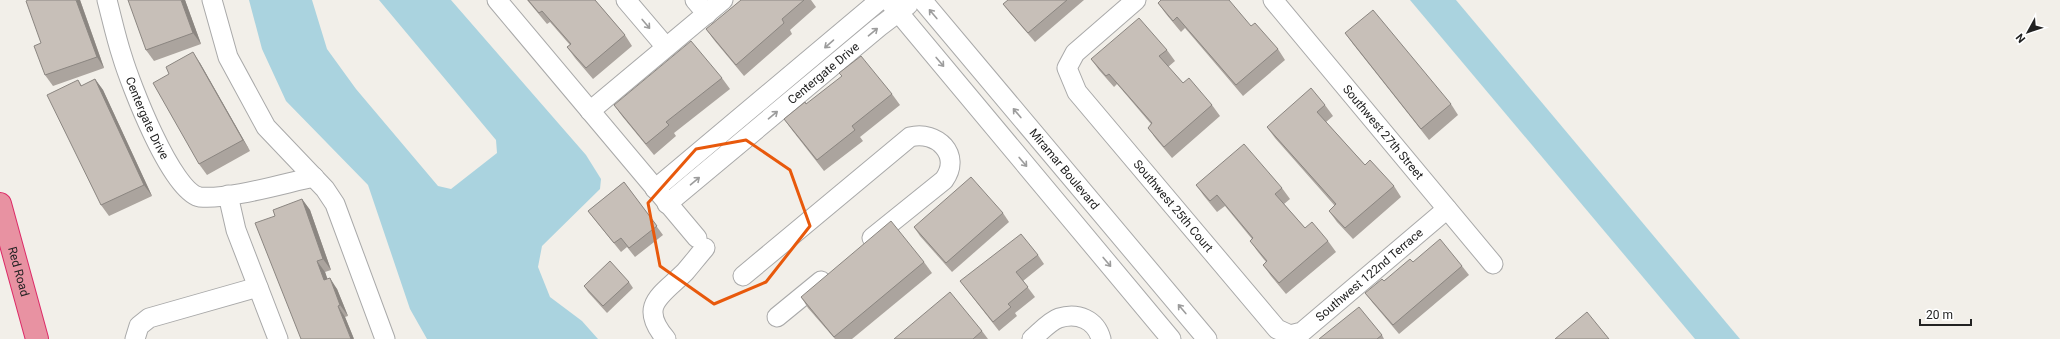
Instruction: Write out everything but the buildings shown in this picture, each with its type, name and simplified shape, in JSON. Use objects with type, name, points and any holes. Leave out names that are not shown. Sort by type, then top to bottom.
[{"type":"highway","name":"Red Road","points":[[0,204],[38,339]]},
{"type":"street","name":"Centergate Drive","points":[[107,0],[122,56],[142,111],[176,177],[189,191],[199,197],[228,195],[314,177]]},
{"type":"street","points":[[212,0],[228,57],[252,104],[266,127],[326,189],[335,204],[385,339]]},
{"type":"street","points":[[497,0],[701,243],[685,272],[662,290],[656,299],[653,313],[655,326],[666,339]]},
{"type":"street","points":[[626,0],[666,47]]},
{"type":"street","points":[[590,110],[666,47],[701,7],[723,0]]},
{"type":"street","name":"Centergate Drive","points":[[655,189],[880,0]]},
{"type":"street","name":"Centergate Drive","points":[[667,204],[749,136],[893,6],[917,0]]},
{"type":"street","name":"Miramar Boulevard","points":[[922,0],[1207,339]]},
{"type":"street","name":"Southwest 25th Court","points":[[1136,0],[1075,52],[1067,68],[1077,92],[1277,329],[1290,335]]},
{"type":"street","name":"Southwest 27th Street","points":[[1273,0],[1446,209],[1494,264]]},
{"type":"street","points":[[893,6],[1171,339]]},
{"type":"street","points":[[737,121],[749,136]]},
{"type":"street","points":[[743,276],[910,137],[920,134],[934,139],[945,147],[950,159],[950,171],[944,180],[857,251]]},
{"type":"street","points":[[228,195],[236,230],[278,339]]},
{"type":"street","name":"Southwest 122nd Terrace","points":[[1290,335],[1302,332],[1446,209]]},
{"type":"street","points":[[777,317],[833,271]]},
{"type":"street","points":[[135,339],[139,326],[149,318],[258,287]]},
{"type":"street","points":[[1032,339],[1059,318],[1072,316],[1084,318],[1094,324],[1100,339]]},
{"type":"highlighted area","points":[[746,140],[790,170],[810,226],[766,282],[714,304],[660,266],[648,203],[696,149]]},
{"type":"water","points":[[249,0],[312,0],[327,49],[356,89],[438,186],[451,189],[497,153],[496,140],[379,0],[451,0],[586,155],[601,179],[600,189],[542,246],[538,267],[550,297],[582,321],[598,339],[427,339],[410,309],[368,185],[286,101],[262,49]]},
{"type":"water","points":[[1410,0],[1456,0],[1740,339],[1695,339]]}]
